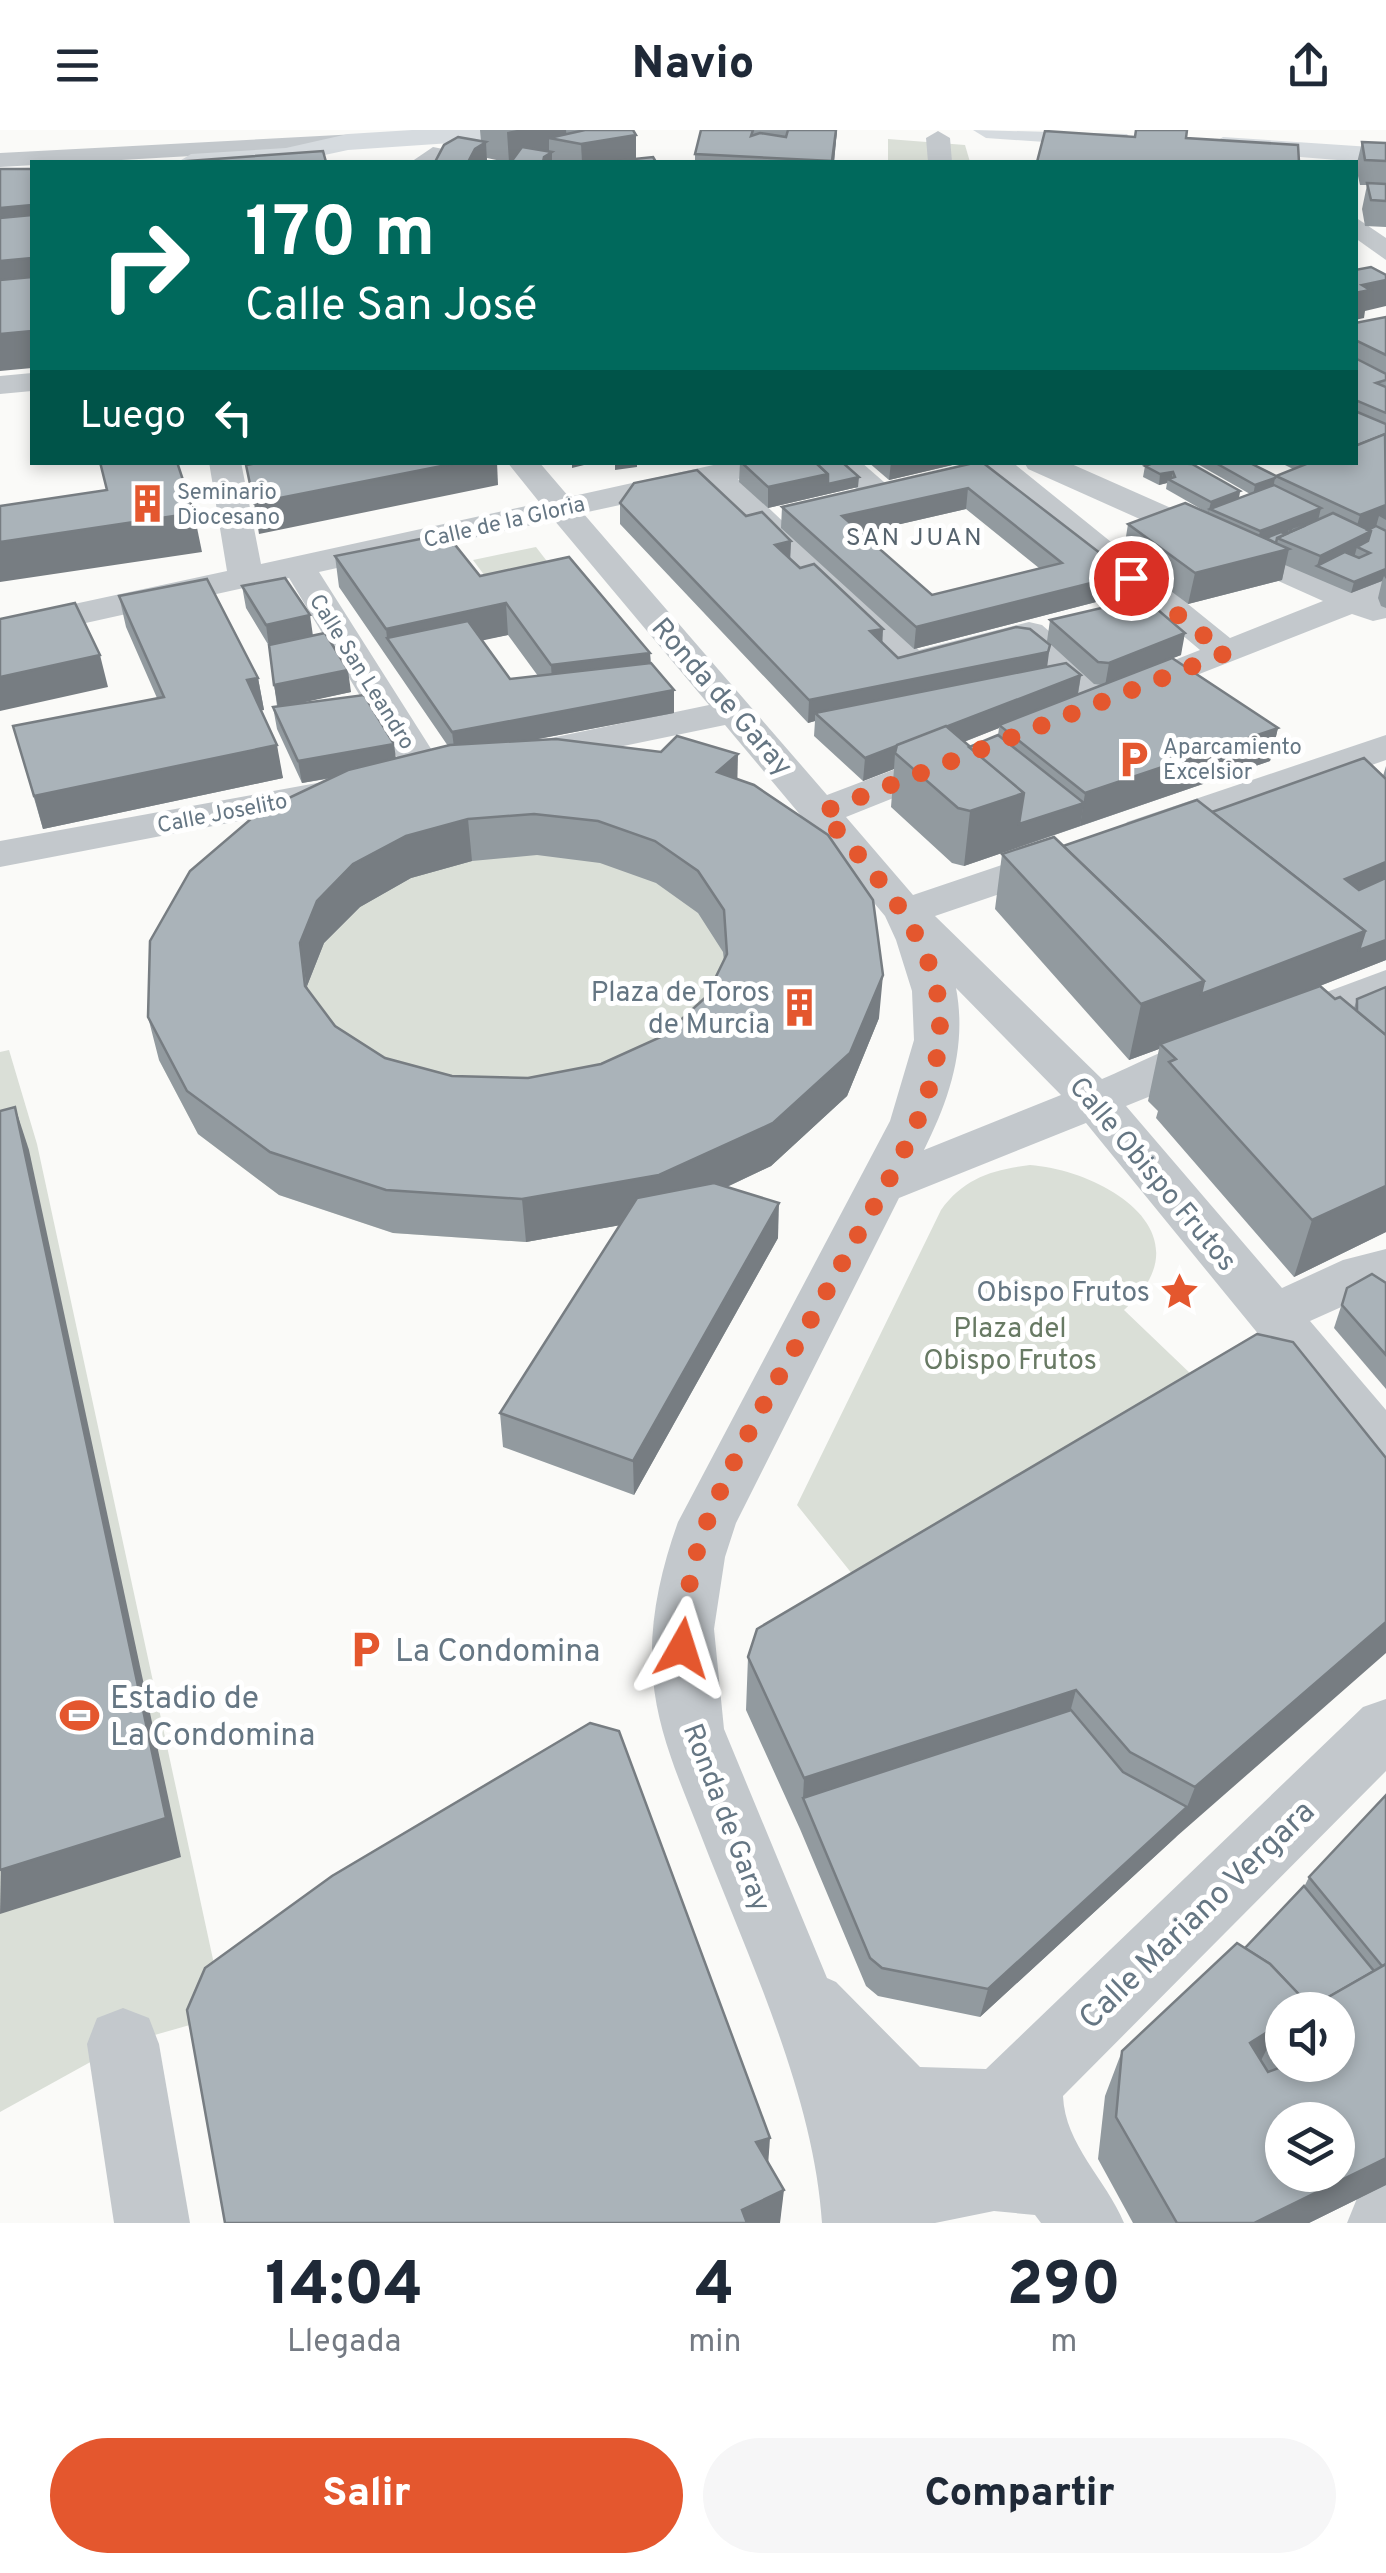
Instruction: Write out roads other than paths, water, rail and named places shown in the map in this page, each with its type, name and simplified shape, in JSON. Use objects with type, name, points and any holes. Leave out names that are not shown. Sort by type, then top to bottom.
[{"type":"main road","points":[[232,160],[338,149],[436,146],[526,130]]},
{"type":"main road","points":[[986,130],[1141,140]]},
{"type":"main road","points":[[1199,144],[1316,157],[1386,156]]},
{"type":"main road","points":[[0,174],[30,166]]},
{"type":"street","points":[[436,146],[471,160]]},
{"type":"street","points":[[130,160],[338,149]]},
{"type":"street","points":[[0,162],[30,164]]},
{"type":"street","points":[[1358,228],[1386,252]]},
{"type":"street","points":[[0,385],[30,382]]},
{"type":"street","points":[[226,465],[246,578]]},
{"type":"street","name":"Ronda de Garay","points":[[524,465],[738,711],[905,912],[932,974],[939,1032],[926,1095],[884,1185],[707,1522],[696,1557],[684,1629],[684,1677],[692,1729],[797,1992],[872,2123],[860,2223]]},
{"type":"street","name":"Calle de la Gloria","points":[[0,631],[760,465]]},
{"type":"street","points":[[845,500],[894,494],[847,465]]},
{"type":"street","points":[[1046,465],[1194,530],[1375,602]]},
{"type":"street","points":[[991,466],[1226,653]]},
{"type":"street","points":[[715,475],[778,515],[912,663],[1024,628],[1066,623]]},
{"type":"street","points":[[1194,530],[1229,516]]},
{"type":"street","name":"Calle San Leandro","points":[[298,567],[459,768]]},
{"type":"street","points":[[1122,609],[1158,600]]},
{"type":"street","points":[[1068,715],[1226,653],[1375,602]]},
{"type":"street","points":[[1024,628],[1104,700]]},
{"type":"street","name":"Calle Joselito","points":[[0,854],[738,711]]},
{"type":"street","points":[[822,812],[996,744]]},
{"type":"street","points":[[905,912],[1370,752],[1386,791]]},
{"type":"street","name":"Calle Obispo Frutos","points":[[905,912],[1094,1100],[1386,1450]]},
{"type":"street","points":[[884,1185],[1386,984]]},
{"type":"street","points":[[1304,1016],[1345,1048]]},
{"type":"street","points":[[1273,1315],[1378,1278]]},
{"type":"street","name":"Calle Mariano Vergara","points":[[918,2204],[1018,2088],[1386,1728]]},
{"type":"street","points":[[123,2044],[152,2223]]},
{"type":"street","points":[[872,2123],[934,2108],[977,2109],[1018,2088],[1023,2118],[1074,2204]]},
{"type":"street","name":"Ronda de Garay","points":[[872,2123],[864,2171],[918,2204],[1004,2172],[1074,2204]]},
{"type":"place","name":"Seminario Diocesano","points":[[147,504]]},
{"type":"place","name":"Aparcamiento Excelsior","points":[[1133,759]]},
{"type":"place","name":"Plaza de Toros de Murcia","points":[[800,1007]]},
{"type":"place","name":"Obispo Frutos","points":[[1180,1291]]},
{"type":"place","name":"La Condomina","points":[[365,1650]]},
{"type":"place","name":"Estadio de La Condomina","points":[[80,1715]]},
{"type":"district","name":"SAN JUAN","points":[[915,536]]},
{"type":"park label","name":"Plaza del Obispo Frutos","points":[[1010,1343]]}]
